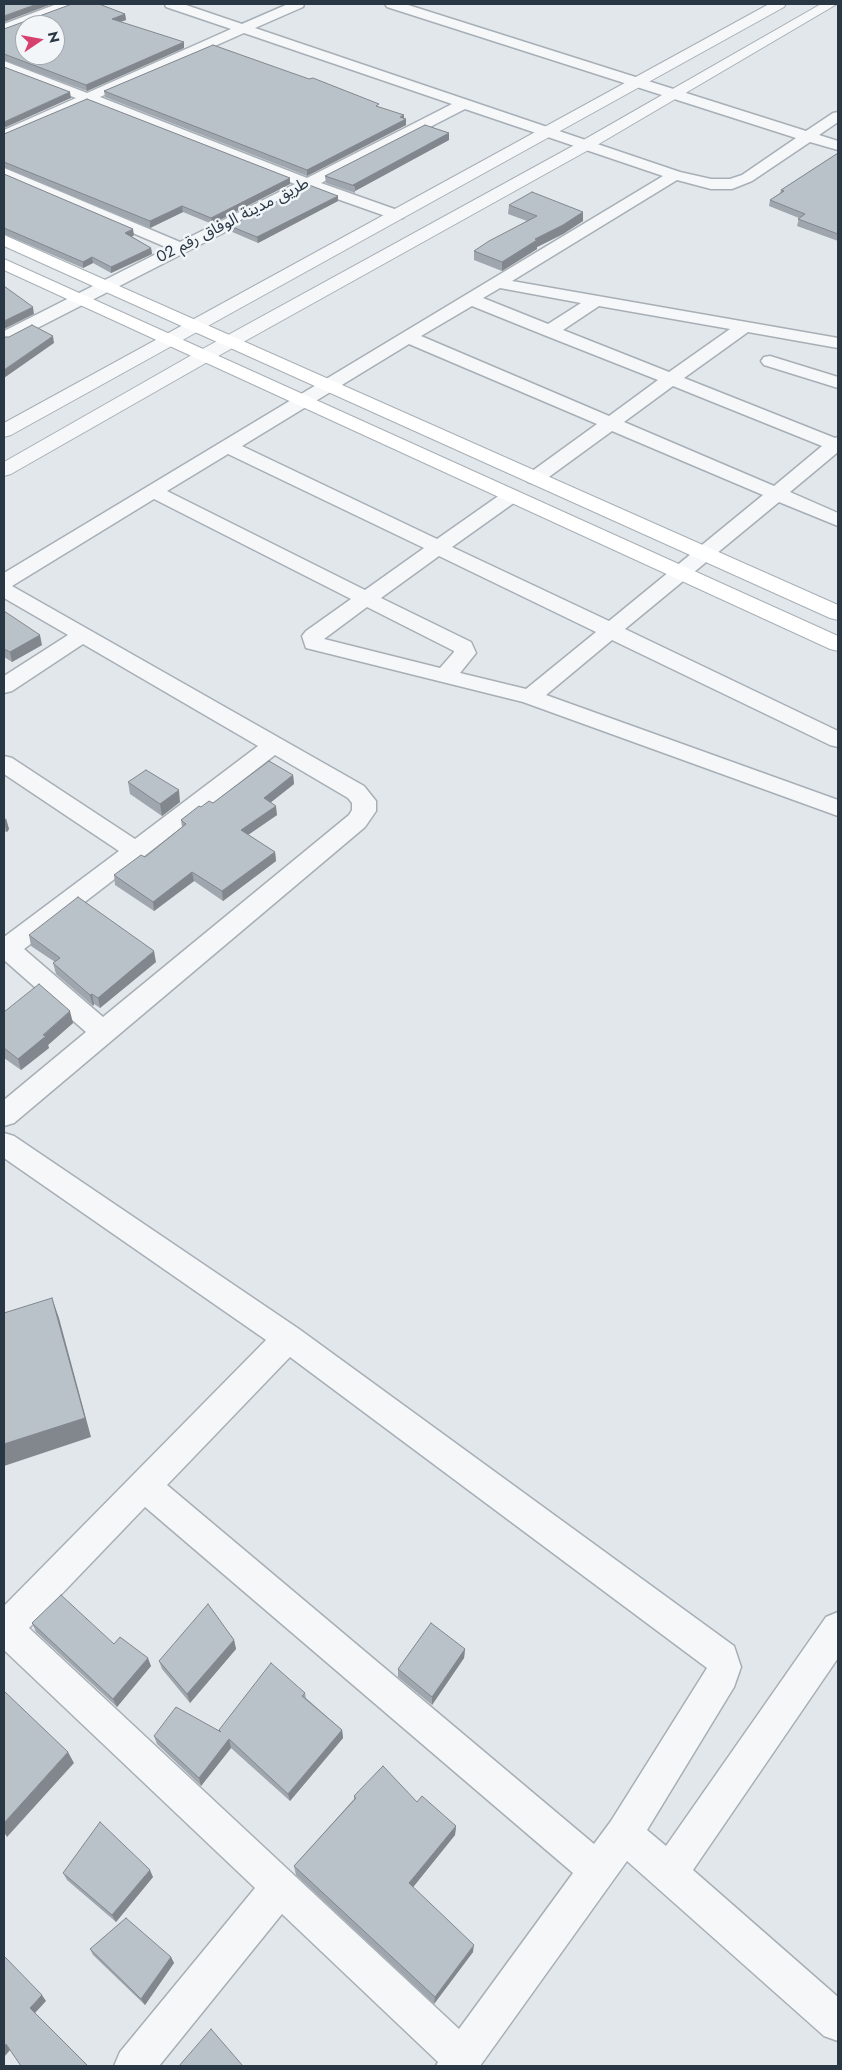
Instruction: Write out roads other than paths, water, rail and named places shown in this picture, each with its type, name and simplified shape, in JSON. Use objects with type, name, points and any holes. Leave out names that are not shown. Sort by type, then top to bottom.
[{"type":"main road","points":[[4,240],[838,613]]},
{"type":"main road","points":[[4,264],[168,341],[838,644]]},
{"type":"street","points":[[4,29],[68,4]]},
{"type":"street","points":[[171,4],[675,175],[711,184],[739,182],[747,178],[838,116]]},
{"type":"street","points":[[4,135],[298,4]]},
{"type":"street","points":[[392,4],[838,146]]},
{"type":"street","points":[[4,432],[779,4]]},
{"type":"street","points":[[4,470],[230,341],[586,145],[830,4]]},
{"type":"street","points":[[4,65],[307,183],[397,215]]},
{"type":"street","name":"طريق مدينة الوفاق رقم 02","points":[[4,338],[463,104]]},
{"type":"street","points":[[4,173],[182,248]]},
{"type":"street","points":[[4,582],[675,175]]},
{"type":"street","points":[[497,283],[838,343]]},
{"type":"street","points":[[470,299],[838,445],[530,697]]},
{"type":"street","points":[[550,330],[596,300]]},
{"type":"street","points":[[535,478],[745,326]]},
{"type":"street","points":[[408,336],[838,520]]},
{"type":"street","points":[[770,361],[838,383]]},
{"type":"street","points":[[229,446],[838,740]]},
{"type":"street","points":[[154,492],[463,647],[466,653],[444,677]]},
{"type":"street","points":[[512,496],[313,636],[314,643],[530,697],[838,808]]},
{"type":"street","points":[[4,590],[356,792],[364,801],[364,811],[357,821],[4,1115]]},
{"type":"street","points":[[4,686],[82,635]]},
{"type":"street","points":[[103,1032],[5,947],[136,851],[274,745]]},
{"type":"street","points":[[4,763],[136,851]]},
{"type":"street","points":[[4,1144],[288,1338],[722,1658],[724,1668],[722,1674],[624,1834],[459,2062],[280,1887],[5,1628],[288,1338]]},
{"type":"street","points":[[144,1486],[597,1870]]},
{"type":"street","points":[[669,1873],[838,1629]]},
{"type":"street","points":[[624,1834],[838,2022]]},
{"type":"street","points":[[134,2066],[280,1887]]}]
